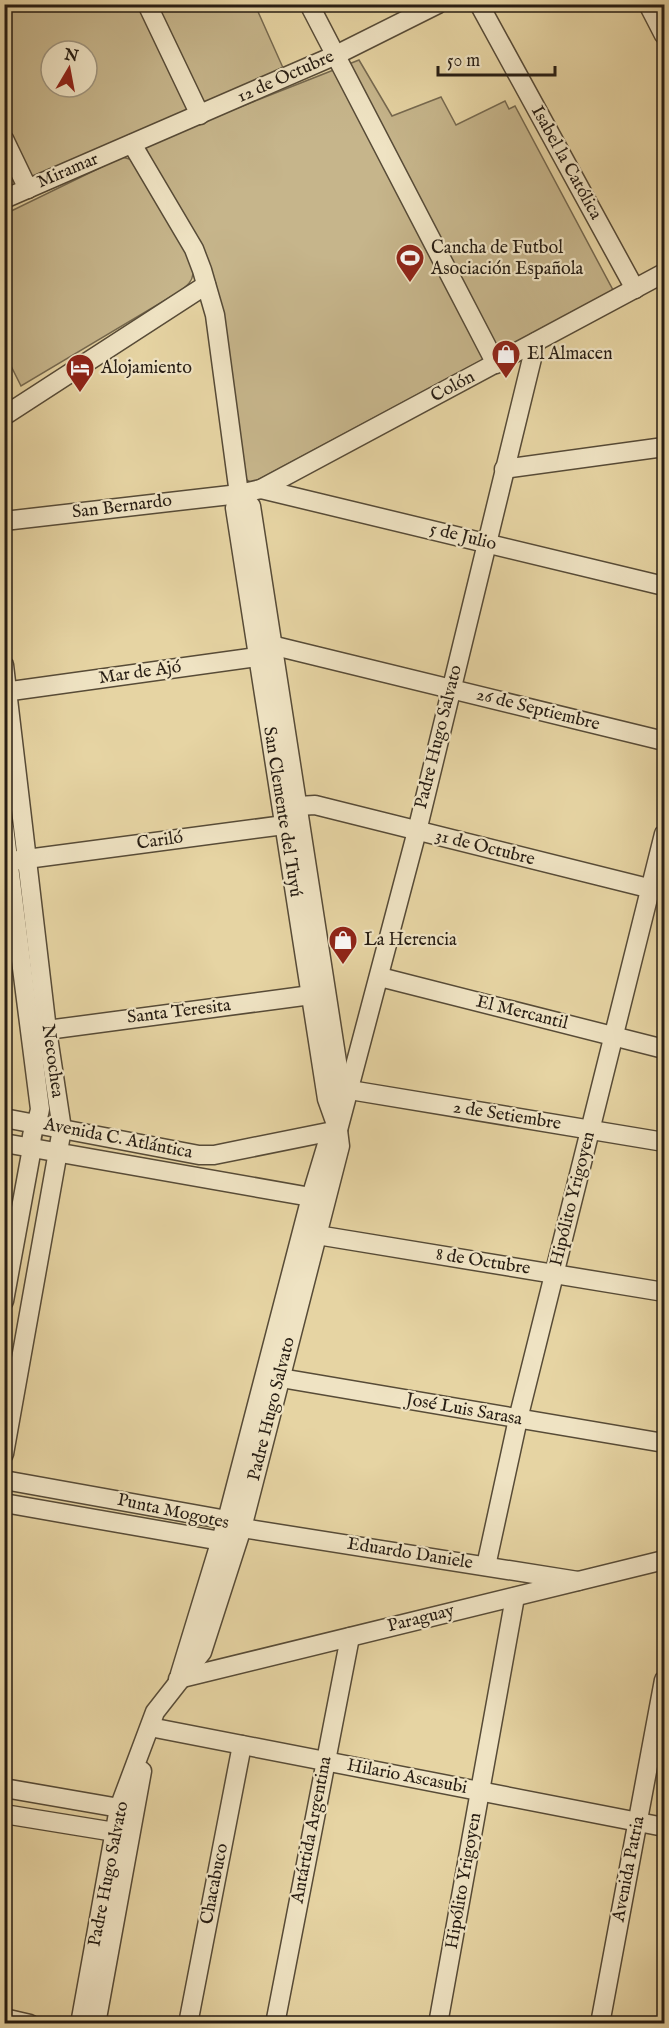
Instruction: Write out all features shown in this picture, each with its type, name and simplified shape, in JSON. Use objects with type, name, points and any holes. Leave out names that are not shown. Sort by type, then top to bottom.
[{"type":"street","points":[[147,4],[200,115]]},
{"type":"street","points":[[309,4],[496,364]]},
{"type":"street","name":"12 de Octubre","points":[[132,144],[336,56],[438,4]]},
{"type":"street","name":"Isabel la Católica","points":[[479,4],[635,289]]},
{"type":"street","points":[[648,4],[664,35]]},
{"type":"street","points":[[4,139],[27,189]]},
{"type":"street","name":"Miramar","points":[[4,200],[132,144]]},
{"type":"street","name":"San Clemente del Tuyú","points":[[132,144],[194,249],[215,315],[239,494],[234,508],[327,1099],[338,1130]]},
{"type":"street","name":"Colón","points":[[239,494],[261,489],[664,273]]},
{"type":"street","points":[[4,416],[206,285]]},
{"type":"street","name":"Padre Hugo Salvato","points":[[96,2024],[127,1809],[154,1712],[178,1679],[202,1652],[318,1198],[340,1146],[338,1130],[417,831],[536,342]]},
{"type":"street","points":[[504,469],[664,447]]},
{"type":"street","name":"5 de Julio","points":[[261,489],[664,586]]},
{"type":"street","name":"San Clemente del Tuyú","points":[[239,494],[250,506],[271,645],[302,806],[340,1082],[350,1090]]},
{"type":"street","name":"San Bernardo","points":[[4,521],[239,494]]},
{"type":"street","points":[[257,657],[271,645]]},
{"type":"street","name":"26 de Septiembre","points":[[271,645],[664,741]]},
{"type":"street","name":"Mar de Ajó","points":[[6,691],[257,657]]},
{"type":"street","name":"Necochea","points":[[4,665],[47,1030],[62,1129],[4,1454]]},
{"type":"street","points":[[284,825],[302,806]]},
{"type":"street","name":"31 de Octubre","points":[[302,806],[417,831],[658,890]]},
{"type":"street","name":"Cariló","points":[[7,862],[284,825]]},
{"type":"street","name":"Necochea","points":[[4,827],[40,1109],[38,1124],[32,1130],[32,1148],[4,1301]]},
{"type":"street","name":"Hipólito Yrigoyen","points":[[486,1566],[518,1419],[590,1129],[614,1036],[658,890],[664,834]]},
{"type":"street","name":"El Mercantil","points":[[380,977],[664,1049]]},
{"type":"street","name":"Santa Teresita","points":[[47,1030],[310,995]]},
{"type":"street","points":[[327,1099],[350,1090]]},
{"type":"street","name":"2 de Setiembre","points":[[350,1090],[664,1142]]},
{"type":"street","name":"Avenida C. Atlántica","points":[[4,1118],[182,1152],[213,1155],[338,1130]]},
{"type":"street","name":"Avenida C. Atlántica","points":[[4,1143],[318,1198]]},
{"type":"street","name":"8 de Octubre","points":[[309,1233],[664,1292]]},
{"type":"street","name":"José Luis Sarasa","points":[[272,1377],[664,1443]]},
{"type":"street","name":"Punta Mogotes","points":[[4,1480],[235,1524],[221,1541],[4,1503]]},
{"type":"street","name":"Eduardo Daniele","points":[[235,1524],[578,1581]]},
{"type":"street","name":"Padre Hugo Salvato","points":[[178,1679],[221,1541]]},
{"type":"street","name":"Paraguay","points":[[178,1679],[664,1560]]},
{"type":"street","name":"Hipólito Yrigoyen","points":[[438,2024],[515,1597]]},
{"type":"street","name":"Antártida Argentina","points":[[275,2024],[324,1761],[350,1637]]},
{"type":"street","name":"Avenida Patria","points":[[600,2024],[664,1680]]},
{"type":"street","name":"Hilario Ascasubi","points":[[150,1727],[664,1827]]},
{"type":"street","name":"Chacabuco","points":[[188,2024],[242,1745]]},
{"type":"street","points":[[4,1788],[127,1809]]},
{"type":"street","points":[[4,1814],[123,1834]]},
{"type":"street","name":"Padre Hugo Salvato","points":[[80,2024],[123,1834]]},
{"type":"street","points":[[4,2019],[30,2024]]},
{"type":"shaded area","points":[[4,5],[255,5],[284,70],[5,193]]},
{"type":"shaded area","name":"Cancha de Futbol Asociación Española","points":[[359,60],[392,116],[441,97],[456,125],[505,101],[509,109],[515,106],[613,290],[252,483],[245,479],[226,349],[146,148],[151,142]]},
{"type":"shaded area","points":[[122,157],[133,160],[168,219],[191,266],[193,274],[191,280],[179,292],[21,386],[5,354],[5,214]]},
{"type":"place","name":"Cancha de Futbol Asociación Española","points":[[410,284]]},
{"type":"place","name":"El Almacen","points":[[506,380]]},
{"type":"place","name":"Alojamiento","points":[[80,394]]},
{"type":"place","name":"La Herencia","points":[[343,966]]}]
